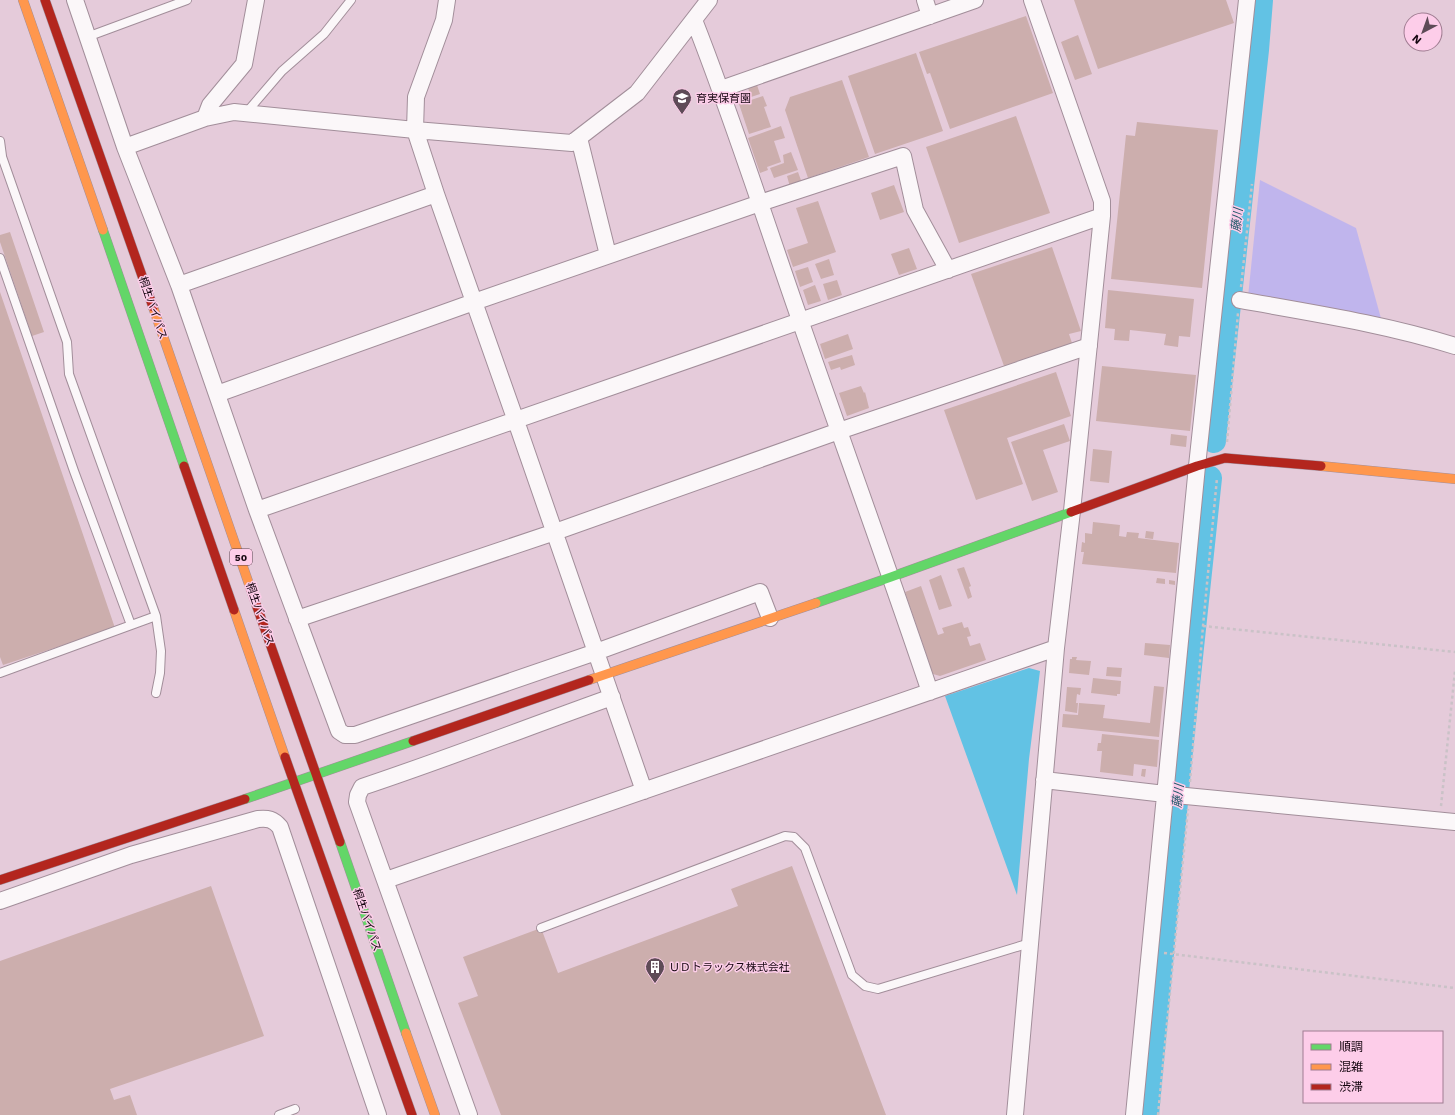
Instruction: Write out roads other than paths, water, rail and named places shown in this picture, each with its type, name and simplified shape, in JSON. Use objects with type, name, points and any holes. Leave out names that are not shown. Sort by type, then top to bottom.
[{"type":"main road","name":"桐生バイパス","points":[[23,0],[294,783],[412,1115]]},
{"type":"main road","name":"桐生バイパス","points":[[45,0],[435,1115]]},
{"type":"main road","points":[[0,880],[294,783],[891,577],[1197,466],[1225,458],[1453,478],[1453,468]]},
{"type":"street","points":[[75,0],[125,147],[179,285],[257,510],[339,731],[345,735],[355,735],[596,652],[760,592],[770,618]]},
{"type":"street","points":[[205,118],[210,105],[244,64],[256,0]]},
{"type":"street","points":[[447,0],[444,20],[416,97],[415,130],[644,791]]},
{"type":"street","points":[[125,147],[205,118],[234,112],[415,130],[572,143],[637,92],[709,0]]},
{"type":"street","points":[[925,0],[930,16]]},
{"type":"street","points":[[721,89],[975,0]]},
{"type":"street","points":[[1015,1115],[1056,648],[1072,511],[1102,216],[1102,201],[1032,0]]},
{"type":"street","points":[[1134,1115],[1164,794],[1246,0]]},
{"type":"street","points":[[694,20],[721,89],[800,321],[891,577],[930,692]]},
{"type":"street","points":[[579,138],[608,256]]},
{"type":"street","points":[[217,394],[474,302],[760,203],[903,156],[915,210],[948,270]]},
{"type":"street","points":[[179,285],[436,194]]},
{"type":"street","points":[[257,510],[516,422],[1102,216]]},
{"type":"street","points":[[1240,300],[1364,322],[1418,335],[1455,346]]},
{"type":"street","points":[[297,620],[555,532],[839,431],[1089,346]]},
{"type":"street","points":[[386,880],[1056,648]]},
{"type":"street","points":[[469,1115],[357,802],[358,795],[362,787],[443,760],[506,735],[612,697]]},
{"type":"street","points":[[1044,780],[1164,794],[1455,822]]},
{"type":"street","points":[[0,901],[132,855],[243,823],[270,818],[280,827],[378,1115]]},
{"type":"lane","points":[[87,37],[187,0]]},
{"type":"lane","points":[[246,113],[282,71],[324,34],[351,0]]},
{"type":"lane","points":[[0,141],[1,154],[67,342],[69,374],[156,616],[161,652],[160,673],[156,693]]},
{"type":"lane","points":[[0,258],[130,626]]},
{"type":"lane","points":[[0,673],[156,616]]},
{"type":"lane","points":[[541,928],[785,836],[794,837],[805,848],[852,975],[865,986],[878,989],[1030,943]]},
{"type":"lane","points":[[279,1115],[295,1110]]},
{"type":"water","points":[[1029,668],[1040,671],[1029,759],[1017,895],[945,696]]},
{"type":"waterway","name":"藤川","points":[[1214,441],[1257,50],[1261,0]]},
{"type":"waterway","name":"藤川","points":[[1147,1115],[1179,770],[1210,478]]},
{"type":"place","name":"育実保育園","points":[[682,115]]},
{"type":"place","name":"ＵＤトラックス株式会社","points":[[655,984]]}]
